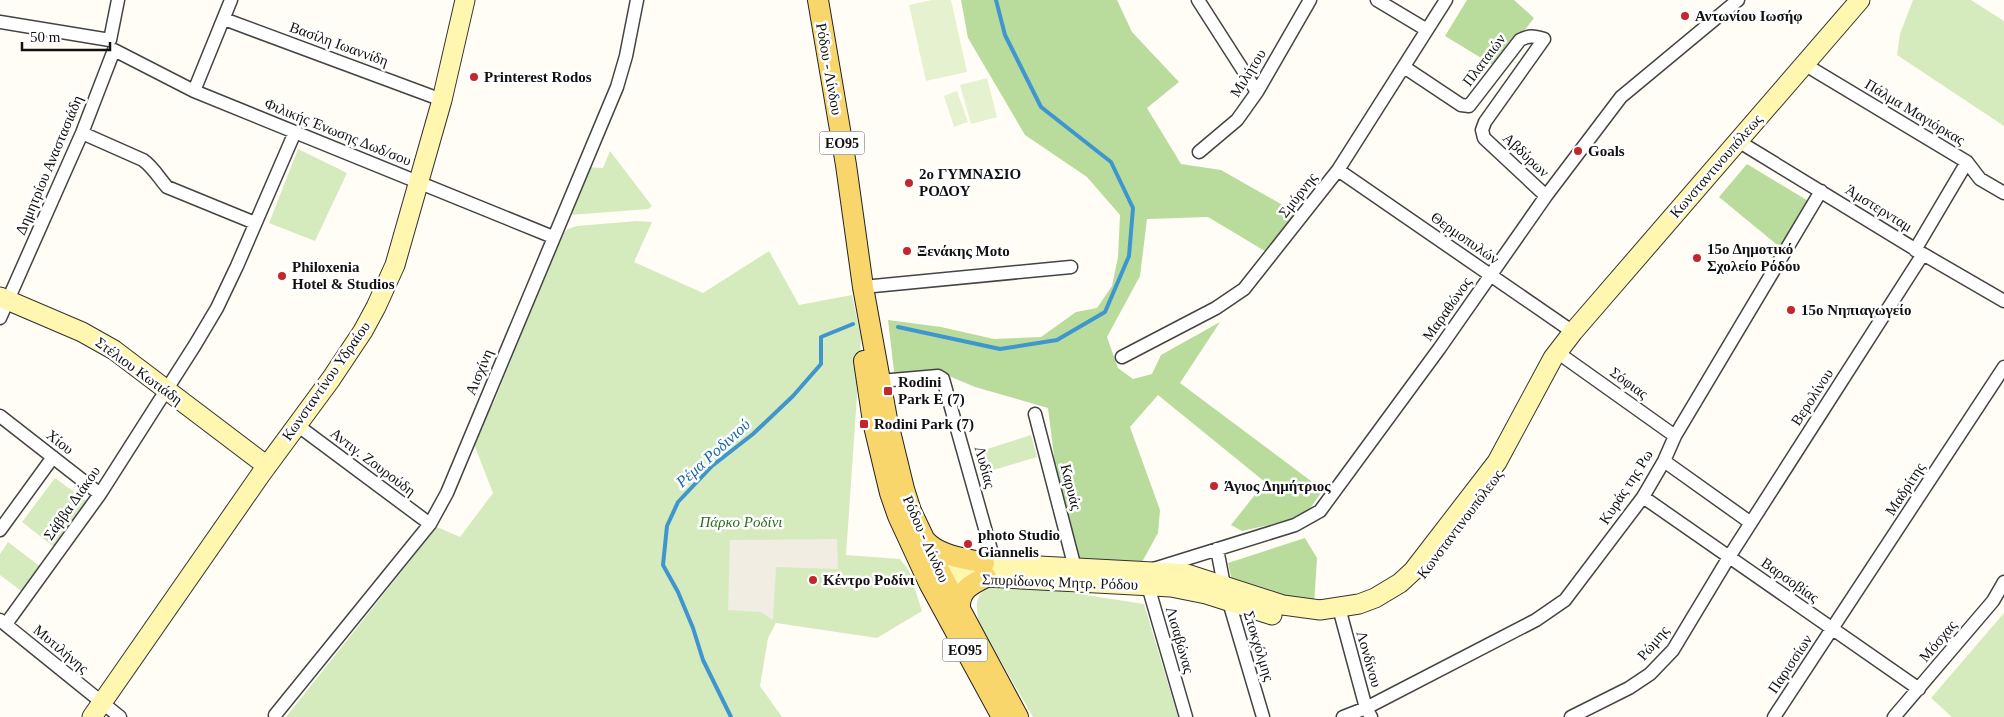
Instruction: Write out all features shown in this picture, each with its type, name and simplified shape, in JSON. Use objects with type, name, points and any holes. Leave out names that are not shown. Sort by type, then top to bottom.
[{"type":"main road","name":"Κωνσταντίνου Υδραίου","points":[[97,710],[264,470],[336,371],[363,331],[376,307],[395,265],[442,100],[466,0]]},
{"type":"main road","name":"Ρόδου - Λίνδου","points":[[818,0],[846,165],[863,287],[887,419],[904,489],[938,579],[1002,717]]},
{"type":"main road","name":"Κωνσταντινουπόλεως","points":[[1340,613],[1388,592],[1413,571],[1496,462],[1553,358],[1573,332],[1860,0]]},
{"type":"main road","name":"Ρόδου - Λίνδου","points":[[863,287],[865,371],[873,422],[898,516],[938,579],[960,608],[1018,717]]},
{"type":"main road","name":"Στέλιου Κωτιάδη","points":[[3,306],[90,336],[130,361],[163,393],[264,470]]},
{"type":"main road","name":"Κωνσταντινουπόλεως","points":[[1153,579],[1187,574],[1226,593],[1298,608],[1340,613],[1382,604],[1401,594],[1416,582],[1510,458],[1564,357],[1573,332]]},
{"type":"main road","points":[[924,540],[932,548],[941,552],[988,568],[964,591],[960,599],[960,608]]},
{"type":"main road","name":"Σπυρίδωνος Μητρ. Ρόδου","points":[[938,579],[988,568],[1074,568],[1153,579]]},
{"type":"main road","name":"Σπυρίδωνος Μητρ. Ρόδου","points":[[988,568],[1153,579]]},
{"type":"street","name":"Δημητρίου Αναστασιάδη","points":[[3,306],[82,133],[112,45],[118,0]]},
{"type":"street","points":[[194,91],[231,0]]},
{"type":"street","name":"Αισχίνη","points":[[275,715],[430,524],[447,493],[618,87],[637,0]]},
{"type":"street","points":[[1198,0],[1257,92]]},
{"type":"street","name":"Μιλήτου","points":[[1199,152],[1237,120],[1257,92],[1310,0]]},
{"type":"street","points":[[1377,0],[1427,30]]},
{"type":"street","name":"Σμύρνης","points":[[1122,357],[1216,308],[1244,289],[1338,170],[1446,0]]},
{"type":"street","name":"Μαραθώνος","points":[[1153,579],[1218,549],[1295,526],[1320,511],[1353,468],[1546,196],[1621,97],[1738,0]]},
{"type":"street","name":"Βασίλη Ιωαννίδη","points":[[224,19],[442,100]]},
{"type":"street","name":"Φιλικής Ένωσης Δωδ/σου","points":[[0,22],[112,45],[194,91],[553,238]]},
{"type":"street","name":"Πλαταιών","points":[[1404,67],[1461,105],[1469,106],[1520,40],[1526,36],[1544,39],[1485,122],[1482,130],[1484,138]]},
{"type":"street","name":"Πάλμα Μαγιόρκας","points":[[1804,64],[1967,162],[1980,179],[2004,193]]},
{"type":"street","name":"Σάββα Διάκου","points":[[3,622],[100,494],[217,308],[295,132]]},
{"type":"street","points":[[82,133],[143,160],[150,165],[156,176],[167,187],[255,222]]},
{"type":"street","name":"Αβδύρων","points":[[1484,138],[1546,196]]},
{"type":"street","name":"Άμστερνταμ","points":[[1738,141],[1919,252],[2004,301]]},
{"type":"street","name":"Βερολίνου","points":[[1729,557],[1919,252],[1967,162]]},
{"type":"street","name":"Θερμοπυλών","points":[[1338,170],[1573,332]]},
{"type":"street","name":"Κυράς της Ρω","points":[[1343,717],[1368,712],[1536,620],[1565,600],[1643,497],[1664,462],[1675,436],[1821,191]]},
{"type":"street","points":[[863,287],[1071,266]]},
{"type":"street","name":"Σόφιας","points":[[1564,357],[1675,436]]},
{"type":"street","name":"Μαδρίτης","points":[[1833,630],[2004,367]]},
{"type":"street","name":"Λυδίας","points":[[880,381],[938,376],[943,379],[988,568]]},
{"type":"street","name":"Καρυάς","points":[[1035,414],[1074,568]]},
{"type":"street","name":"Χίου","points":[[0,416],[100,494]]},
{"type":"street","name":"Αντιγ. Ζουρούδη","points":[[297,425],[430,524]]},
{"type":"street","points":[[0,530],[53,457]]},
{"type":"street","points":[[1664,462],[1751,524]]},
{"type":"street","name":"Βαρσοβίας","points":[[1643,497],[1919,689]]},
{"type":"street","name":"Στοκχόλμης","points":[[1218,549],[1226,593],[1264,717]]},
{"type":"street","name":"Ρώμης","points":[[1571,717],[1629,688],[1650,674],[1673,650],[1729,557]]},
{"type":"street","name":"Λισαβώνας","points":[[1153,579],[1186,717]]},
{"type":"street","name":"Μόσχας","points":[[1894,717],[1993,600],[2004,582]]},
{"type":"street","name":"Λονδίνου","points":[[1340,613],[1368,712]]},
{"type":"street","name":"Μυτιλήνης","points":[[3,622],[97,710],[120,717]]},
{"type":"street","name":"Παρισσίων","points":[[1774,717],[1833,630]]},
{"type":"green space","points":[[932,0],[951,0],[967,72],[926,81],[909,5]]},
{"type":"green space","points":[[961,0],[1117,0],[1132,32],[1179,82],[1147,108],[1181,164],[1221,170],[1302,216],[1275,257],[1208,217],[1147,219],[1140,276],[1107,337],[1118,368],[1133,379],[1152,374],[1161,355],[1220,322],[1180,383],[1323,490],[1304,517],[1242,531],[1231,525],[1265,482],[1158,395],[1130,427],[1160,510],[1158,533],[1142,562],[1067,560],[1048,408],[975,387],[949,376],[895,380],[888,320],[941,327],[994,339],[1041,337],[1076,312],[1097,308],[1112,286],[1118,257],[1120,215],[1087,177],[1025,135],[968,38]]},
{"type":"green space","points":[[1467,0],[1514,0],[1534,18],[1496,67],[1445,36]]},
{"type":"green space","points":[[1913,0],[1971,0],[2004,21],[2004,126],[1897,55],[1900,34]]},
{"type":"green space","points":[[987,78],[997,117],[971,124],[960,85]]},
{"type":"green space","points":[[957,91],[968,122],[954,127],[944,96]]},
{"type":"green space","points":[[298,149],[347,173],[315,241],[269,223]]},
{"type":"green space","points":[[610,151],[652,206],[648,209],[570,215],[588,167],[603,168]]},
{"type":"green space","points":[[1747,164],[1810,202],[1781,248],[1719,197]]},
{"type":"green space","name":"Πάρκο Ροδίνι","points":[[637,221],[652,222],[634,262],[703,293],[769,251],[799,305],[852,295],[861,338],[846,555],[900,559],[909,571],[922,611],[877,638],[776,623],[768,638],[760,686],[782,717],[286,717],[437,527],[460,537],[493,493],[472,439],[494,402],[562,235],[568,229],[577,226]]},
{"type":"green space","points":[[1031,435],[1037,457],[983,473],[978,452]]},
{"type":"green space","points":[[55,478],[92,505],[58,550],[22,522]]},
{"type":"green space","points":[[1305,538],[1317,558],[1314,606],[1233,585],[1228,563]]},
{"type":"green space","points":[[8,542],[42,568],[24,593],[0,575],[0,554]]},
{"type":"green space","points":[[1002,582],[1144,604],[1178,717],[1033,717],[979,623],[977,601],[979,596],[982,592]]},
{"type":"green space","points":[[2004,613],[2004,717],[1952,717],[1931,698]]},
{"type":"shaded area","points":[[837,539],[838,569],[776,567],[773,620],[761,612],[728,610],[730,540]]},
{"type":"waterway","name":"Ρέμα Ροδινιού","points":[[898,327],[1000,349],[1057,340],[1105,312],[1129,256],[1133,208],[1111,162],[1041,107],[1005,35],[996,0]]},
{"type":"waterway","name":"Ρέμα Ροδινιού","points":[[731,717],[703,660],[693,628],[678,592],[663,565],[667,526],[678,502],[712,466],[753,434],[793,396],[821,364],[821,337],[853,324]]},
{"type":"place","name":"Αντωνίου Ιωσήφ","points":[[1685,16]]},
{"type":"place","name":"Printerest Rodos","points":[[474,77]]},
{"type":"place","name":"Goals","points":[[1578,151]]},
{"type":"place","name":"2ο ΓΥΜΝΑΣΙΟ ΡΟΔΟΥ","points":[[909,183]]},
{"type":"place","name":"Ξενάκης Moto","points":[[907,251]]},
{"type":"place","name":"15ο Δημοτικό Σχολείο Ρόδου","points":[[1697,258]]},
{"type":"place","name":"Philoxenia Hotel & Studios","points":[[282,276]]},
{"type":"place","name":"15ο Νηπιαγωγείο","points":[[1791,310]]},
{"type":"place","name":"Rodini Park E (7)","points":[[888,391]]},
{"type":"place","name":"Rodini Park (7)","points":[[864,424]]},
{"type":"place","name":"Άγιος Δημήτριος","points":[[1214,486]]},
{"type":"place","name":"photo Studio Giannelis","points":[[968,544]]},
{"type":"place","name":"Κέντρο Ροδίνι","points":[[813,580]]}]
